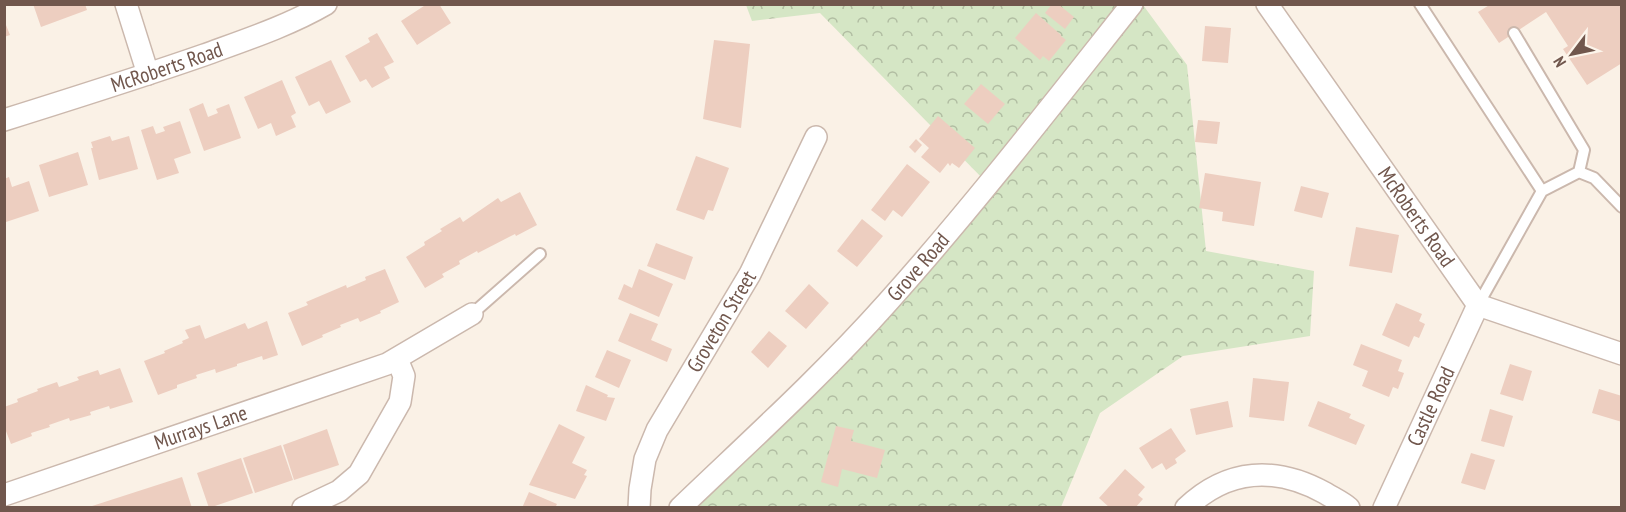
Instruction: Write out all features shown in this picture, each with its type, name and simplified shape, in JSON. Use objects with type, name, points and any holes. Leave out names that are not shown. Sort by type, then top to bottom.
[{"type":"street","points":[[126,4],[148,74]]},
{"type":"street","name":"McRoberts Road","points":[[4,120],[239,42],[309,14],[326,4]]},
{"type":"street","name":"Grove Road","points":[[680,507],[809,386],[887,304],[974,202],[1132,4]]},
{"type":"street","name":"McRoberts Road","points":[[1267,4],[1478,305]]},
{"type":"street","name":"Groveton Street","points":[[639,507],[645,459],[657,430],[750,274],[816,137]]},
{"type":"street","points":[[1478,305],[1622,354]]},
{"type":"street","name":"Castle Road","points":[[1384,507],[1478,305]]},
{"type":"street","name":"Murrays Lane","points":[[4,495],[387,364],[472,314]]},
{"type":"street","points":[[303,507],[339,491],[359,474],[400,402],[404,376],[397,358]]},
{"type":"street","points":[[1186,507],[1223,482],[1252,475],[1276,475],[1313,486],[1349,507]]},
{"type":"lane","points":[[1420,4],[1542,191]]},
{"type":"lane","points":[[1514,33],[1584,150],[1579,172]]},
{"type":"lane","points":[[1478,305],[1542,191],[1579,172],[1594,178],[1622,207]]},
{"type":"lane","points":[[472,314],[540,254]]},
{"type":"green space","points":[[746,5],[1143,5],[1187,65],[1206,251],[1314,271],[1310,336],[1183,356],[1100,413],[1061,507],[695,508],[988,184],[820,13],[752,21]]},
{"type":"building","points":[[33,4],[85,4],[87,10],[41,27]]},
{"type":"building","points":[[427,4],[439,4],[451,23],[417,45],[401,21]]},
{"type":"building","points":[[1052,4],[1058,4],[1074,17],[1065,29],[1045,13]]},
{"type":"building","points":[[1491,4],[1622,4],[1622,63],[1587,85],[1563,49],[1568,46],[1546,12],[1499,43],[1478,12]]},
{"type":"building","points":[[1036,13],[1066,40],[1049,61],[1043,56],[1040,60],[1015,38]]},
{"type":"building","points":[[4,20],[10,35],[4,37]]},
{"type":"building","points":[[1205,26],[1231,28],[1228,63],[1202,61]]},
{"type":"building","points":[[377,33],[394,62],[384,67],[390,78],[372,88],[366,79],[360,82],[345,56],[370,42],[368,38]]},
{"type":"building","points":[[714,40],[750,44],[741,128],[703,119]]},
{"type":"building","points":[[331,60],[351,102],[326,114],[319,101],[309,106],[295,77]]},
{"type":"building","points":[[282,80],[296,113],[291,116],[296,127],[276,136],[271,123],[258,129],[244,97]]},
{"type":"building","points":[[981,84],[1005,104],[988,124],[964,104]]},
{"type":"building","points":[[203,103],[208,117],[218,113],[216,109],[229,104],[241,138],[204,151],[189,109]]},
{"type":"building","points":[[938,116],[975,148],[959,168],[952,163],[950,166],[948,163],[940,173],[921,157],[929,148],[919,139]]},
{"type":"building","points":[[1198,120],[1220,122],[1217,144],[1195,142]]},
{"type":"building","points":[[180,121],[191,153],[174,159],[179,173],[157,180],[141,130],[153,126],[156,134],[165,131],[163,127]]},
{"type":"building","points":[[110,136],[112,141],[129,136],[138,169],[99,180],[91,142]]},
{"type":"building","points":[[916,139],[922,145],[915,153],[909,147]]},
{"type":"building","points":[[78,152],[88,185],[49,197],[39,165]]},
{"type":"building","points":[[696,156],[729,168],[713,211],[708,210],[704,220],[676,210]]},
{"type":"building","points":[[907,164],[930,182],[902,217],[893,210],[885,221],[871,210]]},
{"type":"building","points":[[1205,173],[1261,182],[1254,226],[1222,221],[1223,212],[1199,208]]},
{"type":"building","points":[[9,177],[12,187],[29,181],[39,211],[6,222],[4,218],[4,179]]},
{"type":"building","points":[[1301,186],[1329,193],[1322,218],[1294,211]]},
{"type":"building","points":[[520,192],[537,225],[459,261],[460,264],[442,274],[444,277],[425,288],[406,257],[442,231],[440,229],[460,217],[463,222],[498,198],[501,202]]},
{"type":"building","points":[[862,219],[883,236],[857,267],[837,251]]},
{"type":"building","points":[[1356,227],[1399,235],[1392,273],[1349,266]]},
{"type":"building","points":[[656,243],[693,257],[685,280],[647,266]]},
{"type":"building","points":[[385,269],[399,302],[360,322],[358,318],[340,325],[341,327],[322,335],[323,337],[302,346],[288,313],[308,305],[306,302],[346,285],[347,288]]},
{"type":"building","points":[[639,269],[673,284],[659,317],[618,299],[624,284],[632,288]]},
{"type":"building","points":[[809,284],[829,303],[806,329],[785,311]]},
{"type":"building","points":[[1396,303],[1422,314],[1419,321],[1425,324],[1419,338],[1414,336],[1409,347],[1382,335]]},
{"type":"building","points":[[630,313],[658,324],[651,340],[672,349],[667,362],[618,341]]},
{"type":"building","points":[[267,321],[278,355],[263,360],[262,356],[216,373],[215,369],[196,375],[197,378],[158,395],[144,361],[183,343],[182,341],[189,338],[185,330],[200,325],[205,339],[245,323],[248,329]]},
{"type":"building","points":[[769,331],[787,346],[768,368],[751,352]]},
{"type":"building","points":[[1361,344],[1402,360],[1398,371],[1404,373],[1398,389],[1393,387],[1389,397],[1362,386],[1368,371],[1353,365]]},
{"type":"building","points":[[607,350],[631,360],[619,388],[595,377]]},
{"type":"building","points":[[1510,364],[1532,371],[1523,401],[1500,394]]},
{"type":"building","points":[[120,368],[133,402],[110,409],[109,406],[90,412],[91,415],[70,421],[69,418],[31,433],[32,436],[11,444],[4,426],[4,407],[18,402],[17,399],[38,391],[37,389],[57,382],[59,387],[79,380],[77,377],[98,370],[100,375]]},
{"type":"building","points":[[1253,378],[1289,382],[1284,421],[1249,417]]},
{"type":"building","points":[[586,385],[608,395],[607,397],[615,398],[606,421],[576,411]]},
{"type":"building","points":[[1599,389],[1622,396],[1622,422],[1592,413]]},
{"type":"building","points":[[1228,401],[1233,427],[1196,435],[1190,409]]},
{"type":"building","points":[[1318,401],[1351,414],[1349,418],[1365,425],[1356,445],[1308,426]]},
{"type":"building","points":[[1490,409],[1513,416],[1504,447],[1481,441]]},
{"type":"building","points":[[559,424],[585,437],[572,463],[587,470],[584,475],[587,476],[575,499],[529,485]]},
{"type":"building","points":[[836,426],[854,430],[851,441],[885,450],[877,478],[842,469],[838,487],[821,482]]},
{"type":"building","points":[[1171,428],[1186,451],[1175,459],[1177,463],[1166,470],[1162,463],[1152,469],[1139,448]]},
{"type":"building","points":[[327,429],[339,465],[294,480],[283,445]]},
{"type":"building","points":[[281,445],[293,480],[255,493],[243,458]]},
{"type":"building","points":[[1471,453],[1495,460],[1485,490],[1461,483]]},
{"type":"building","points":[[241,458],[253,493],[209,508],[197,473]]},
{"type":"building","points":[[1125,469],[1145,487],[1138,495],[1143,499],[1135,508],[1110,508],[1099,498]]},
{"type":"building","points":[[182,477],[192,508],[89,508],[89,507]]},
{"type":"building","points":[[529,492],[557,504],[555,508],[522,508]]}]
